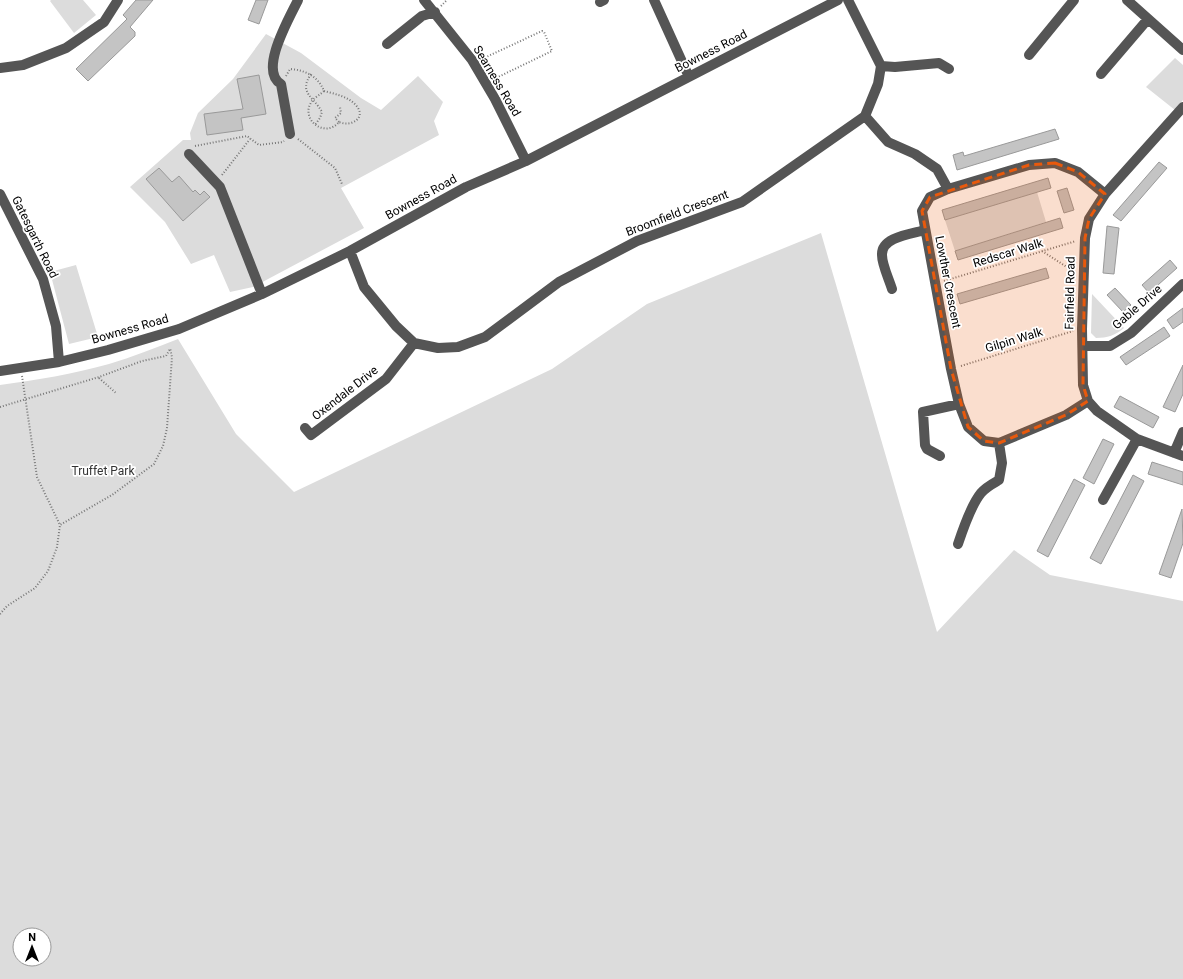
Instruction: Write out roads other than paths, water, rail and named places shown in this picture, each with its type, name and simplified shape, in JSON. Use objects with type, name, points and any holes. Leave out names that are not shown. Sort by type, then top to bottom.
[{"type":"street","points":[[0,68],[23,65],[66,48],[104,22],[118,0]]},
{"type":"street","points":[[290,134],[281,84],[276,81],[272,73],[272,67],[275,51],[298,0]]},
{"type":"street","name":"Searness Road","points":[[424,0],[474,63],[486,83],[526,161]]},
{"type":"street","points":[[654,0],[689,77]]},
{"type":"street","name":"Bowness Road","points":[[0,371],[59,362],[108,350],[179,329],[262,294],[350,251],[466,187],[526,161],[838,0]]},
{"type":"street","points":[[848,0],[881,66],[878,84],[865,116],[888,142],[915,154],[937,169],[948,189]]},
{"type":"street","points":[[1029,54],[1074,0]]},
{"type":"street","points":[[1128,0],[1183,50]]},
{"type":"street","points":[[387,44],[422,16],[435,12]]},
{"type":"street","points":[[1100,74],[1148,19]]},
{"type":"street","points":[[881,66],[895,67],[939,62],[949,69]]},
{"type":"street","name":"Fairfield Road","points":[[1088,401],[1083,385],[1082,329],[1085,238],[1090,220],[1105,194],[1183,107]]},
{"type":"street","name":"Broomfield Crescent","points":[[414,343],[438,348],[458,347],[485,337],[560,282],[637,241],[742,202],[865,116]]},
{"type":"street","points":[[189,154],[220,186],[262,294]]},
{"type":"street","name":"Lowther Crescent","points":[[999,442],[984,441],[968,427],[959,404],[951,369],[922,211],[930,197],[948,189],[1029,165],[1055,163],[1078,172],[1105,194]]},
{"type":"street","name":"Gatesgarth Road","points":[[0,194],[43,279],[56,326],[59,362]]},
{"type":"street","points":[[892,289],[882,256],[883,247],[889,241],[925,230]]},
{"type":"street","points":[[350,251],[364,287],[396,326],[414,343]]},
{"type":"street","name":"Gable Drive","points":[[1083,346],[1110,346],[1131,333],[1183,284]]},
{"type":"street","name":"Oxendale Drive","points":[[304,428],[311,435],[386,379],[414,343]]},
{"type":"street","points":[[958,544],[966,521],[980,494],[988,486],[999,480],[1002,463],[999,442],[1066,415],[1088,401],[1097,411],[1137,439],[1179,455],[1183,432]]},
{"type":"street","points":[[940,456],[927,449],[925,445],[923,412],[959,404]]},
{"type":"street","points":[[1103,500],[1137,439]]},
{"type":"park label","name":"Truffet Park","points":[[103,471]]}]
